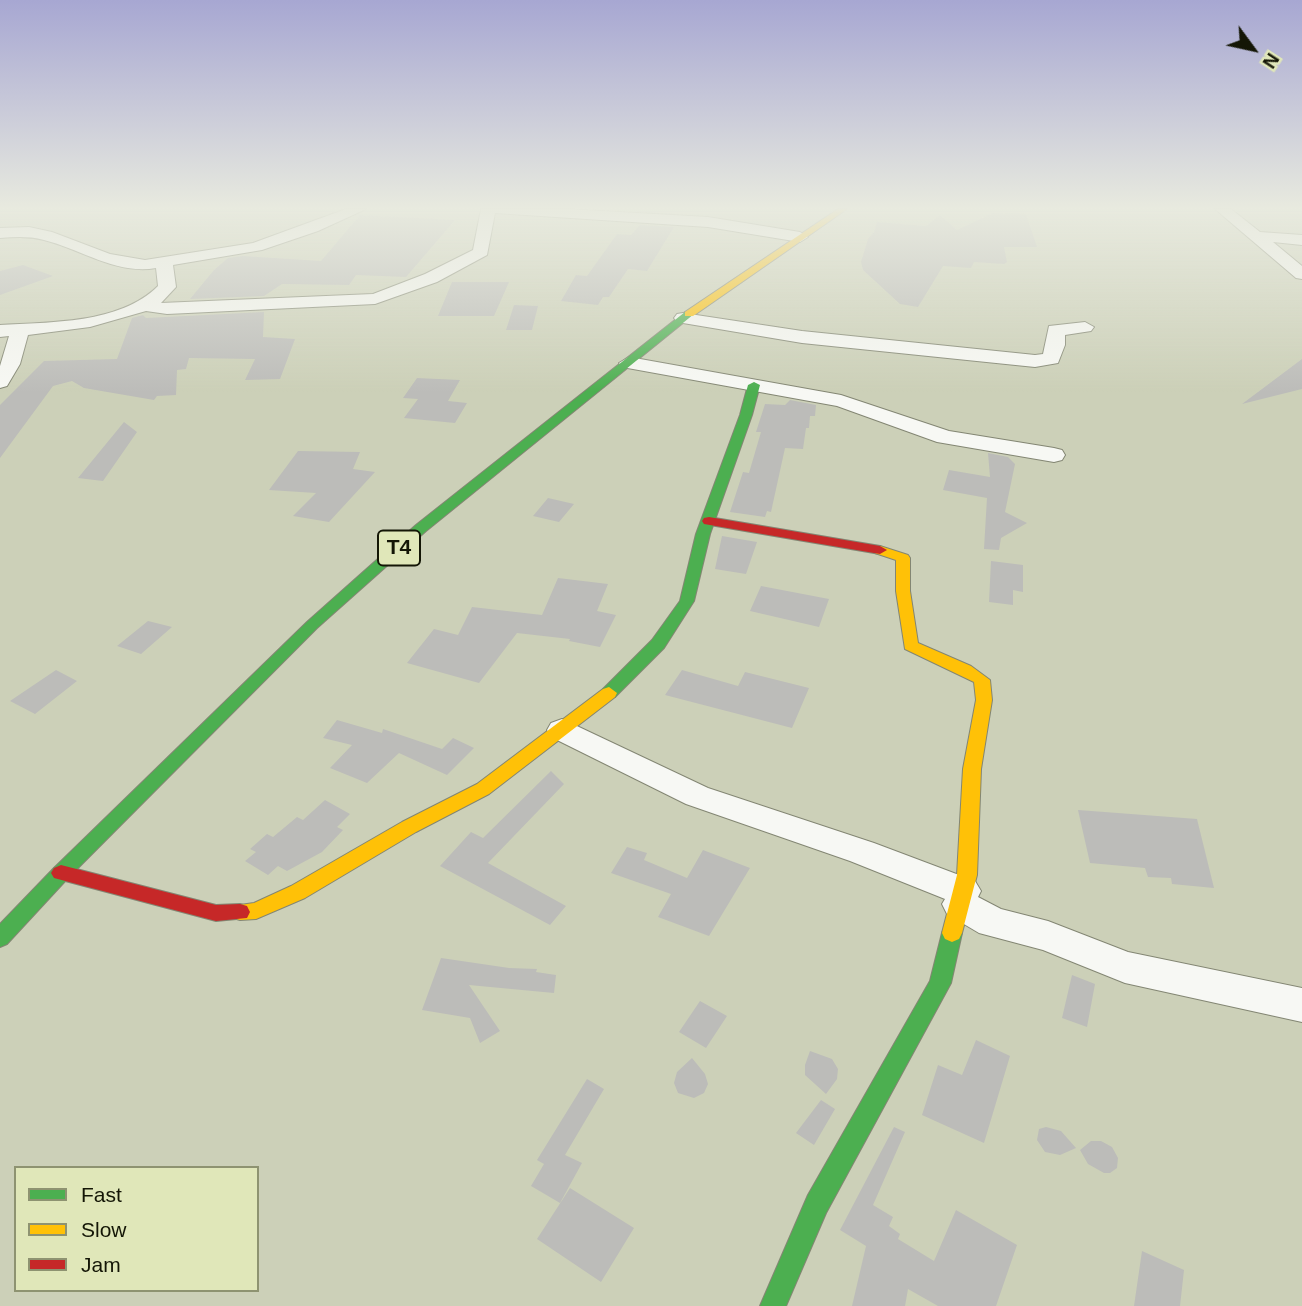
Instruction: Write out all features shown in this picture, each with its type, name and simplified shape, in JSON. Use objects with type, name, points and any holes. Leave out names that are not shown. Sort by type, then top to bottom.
[{"type":"main road","name":"T4","points":[[0,938],[61,873],[322,617],[421,528],[683,318],[752,270]]},
{"type":"main road","points":[[61,873],[216,913],[256,911],[298,892],[409,827],[482,789],[598,704],[658,644],[687,601],[692,571],[754,386]]},
{"type":"main road","points":[[709,521],[820,541],[871,547],[903,558],[903,591],[911,645],[922,654],[973,672],[982,681],[984,700],[972,769],[967,875],[940,984],[817,1204],[773,1306]]},
{"type":"street","points":[[0,382],[6,375],[18,343],[9,330],[87,321],[146,306],[161,297],[167,287],[165,270]]},
{"type":"street","points":[[146,306],[167,309],[375,299],[399,293],[445,270]]},
{"type":"street","points":[[683,318],[802,337],[1035,361],[1051,359],[1056,345],[1055,331],[1085,327]]},
{"type":"street","points":[[629,363],[841,401],[945,437],[1054,455]]},
{"type":"street","points":[[562,730],[696,796],[862,852],[962,897],[992,922],[1048,936],[1125,967],[1302,1005]]},
{"type":"building","points":[[36,270],[53,276],[0,295],[0,271]]},
{"type":"building","points":[[214,270],[412,270],[406,277],[356,275],[349,285],[282,284],[264,296],[190,299]]},
{"type":"building","points":[[591,270],[627,270],[609,297],[603,297],[598,305],[561,301],[576,275],[587,276]]},
{"type":"building","points":[[863,270],[941,270],[918,307],[900,304]]},
{"type":"building","points":[[452,282],[509,282],[494,316],[438,316]]},
{"type":"building","points":[[514,305],[538,306],[532,330],[506,330]]},
{"type":"building","points":[[264,312],[263,337],[295,339],[280,379],[245,380],[255,359],[189,358],[186,369],[177,370],[176,395],[157,396],[154,400],[84,388],[72,381],[53,386],[0,458],[0,405],[44,361],[117,359],[132,318],[143,315],[146,318]]},
{"type":"building","points":[[1302,359],[1302,389],[1242,404]]},
{"type":"building","points":[[417,378],[460,380],[448,401],[467,403],[455,423],[404,418],[418,399],[403,398]]},
{"type":"building","points":[[790,400],[816,405],[815,416],[810,416],[803,449],[785,448],[771,512],[767,511],[765,517],[730,512],[743,472],[749,473],[761,432],[756,432],[765,404],[785,405]]},
{"type":"building","points":[[124,422],[137,432],[103,481],[78,478]]},
{"type":"building","points":[[298,451],[360,452],[353,469],[375,472],[329,522],[293,516],[316,493],[269,490]]},
{"type":"building","points":[[988,453],[1008,457],[1015,464],[1005,512],[1027,523],[1001,538],[999,550],[984,549],[987,498],[943,490],[949,470],[990,477]]},
{"type":"building","points":[[548,498],[574,504],[559,522],[533,516]]},
{"type":"building","points":[[722,536],[757,542],[746,574],[715,569]]},
{"type":"building","points":[[991,561],[1023,565],[1023,592],[1013,590],[1013,605],[989,602]]},
{"type":"building","points":[[558,578],[608,584],[597,611],[616,615],[600,647],[569,641],[570,639],[517,633],[479,683],[407,663],[434,629],[458,635],[472,607],[542,615]]},
{"type":"building","points":[[761,586],[829,599],[819,627],[750,611]]},
{"type":"building","points":[[148,621],[172,627],[141,654],[117,646]]},
{"type":"building","points":[[56,670],[77,681],[35,714],[10,701]]},
{"type":"building","points":[[682,670],[738,686],[745,672],[809,688],[792,728],[665,695]]},
{"type":"building","points":[[337,720],[382,733],[383,729],[442,749],[453,738],[474,748],[447,775],[399,753],[367,783],[330,768],[352,745],[323,738]]},
{"type":"building","points":[[551,771],[564,784],[488,863],[566,906],[550,925],[440,866],[471,832],[483,838]]},
{"type":"building","points":[[325,800],[350,814],[337,827],[343,830],[322,852],[287,871],[278,866],[268,875],[245,861],[256,852],[250,849],[267,834],[273,837],[297,817],[303,820]]},
{"type":"building","points":[[1078,810],[1197,819],[1214,888],[1172,884],[1171,878],[1148,877],[1145,868],[1090,863]]},
{"type":"building","points":[[627,847],[647,853],[644,860],[687,878],[703,850],[750,868],[709,936],[658,917],[671,894],[611,873]]},
{"type":"building","points":[[441,958],[509,968],[537,969],[536,972],[556,975],[554,993],[469,985],[500,1031],[480,1043],[470,1018],[422,1010]]},
{"type":"building","points":[[1072,975],[1095,984],[1087,1027],[1062,1018]]},
{"type":"building","points":[[700,1001],[727,1016],[706,1048],[679,1032]]},
{"type":"building","points":[[976,1040],[1010,1056],[984,1143],[922,1115],[938,1065],[962,1075]]},
{"type":"building","points":[[810,1051],[832,1059],[838,1069],[837,1079],[826,1094],[805,1075]]},
{"type":"building","points":[[692,1058],[705,1074],[708,1084],[704,1093],[694,1098],[678,1093],[674,1083],[677,1072]]},
{"type":"building","points":[[587,1079],[604,1089],[565,1155],[582,1163],[560,1203],[531,1186],[544,1164],[537,1160]]},
{"type":"building","points":[[821,1100],[835,1109],[814,1145],[796,1133]]},
{"type":"building","points":[[894,1127],[905,1132],[873,1205],[893,1217],[889,1226],[900,1234],[898,1239],[934,1261],[956,1210],[1017,1245],[996,1306],[938,1306],[908,1289],[905,1306],[852,1306],[866,1246],[840,1230]]},
{"type":"building","points":[[1046,1127],[1061,1131],[1076,1148],[1060,1155],[1045,1152],[1037,1140],[1039,1129]]},
{"type":"building","points":[[1091,1141],[1101,1141],[1112,1147],[1118,1158],[1117,1168],[1110,1173],[1104,1173],[1088,1164],[1080,1150]]},
{"type":"building","points":[[570,1188],[634,1228],[601,1282],[537,1239]]},
{"type":"building","points":[[1142,1251],[1184,1270],[1180,1306],[1134,1306]]},
{"type":"traffic: fast","points":[[0,938],[61,873],[312,625],[421,528],[689,314]]},
{"type":"traffic: fast","points":[[609,693],[658,644],[687,601],[703,534],[746,415],[754,385]]},
{"type":"traffic: fast","points":[[773,1306],[817,1204],[940,983],[952,933]]},
{"type":"traffic: slow","points":[[689,314],[754,270]]},
{"type":"traffic: slow","points":[[880,550],[903,558],[903,591],[911,645],[919,651],[965,669],[982,680],[984,700],[972,769],[967,875],[952,933]]},
{"type":"traffic: slow","points":[[240,912],[256,911],[298,892],[409,827],[483,789],[609,693]]},
{"type":"traffic: jam","points":[[709,521],[880,550]]},
{"type":"traffic: jam","points":[[61,873],[216,913],[240,912]]}]
